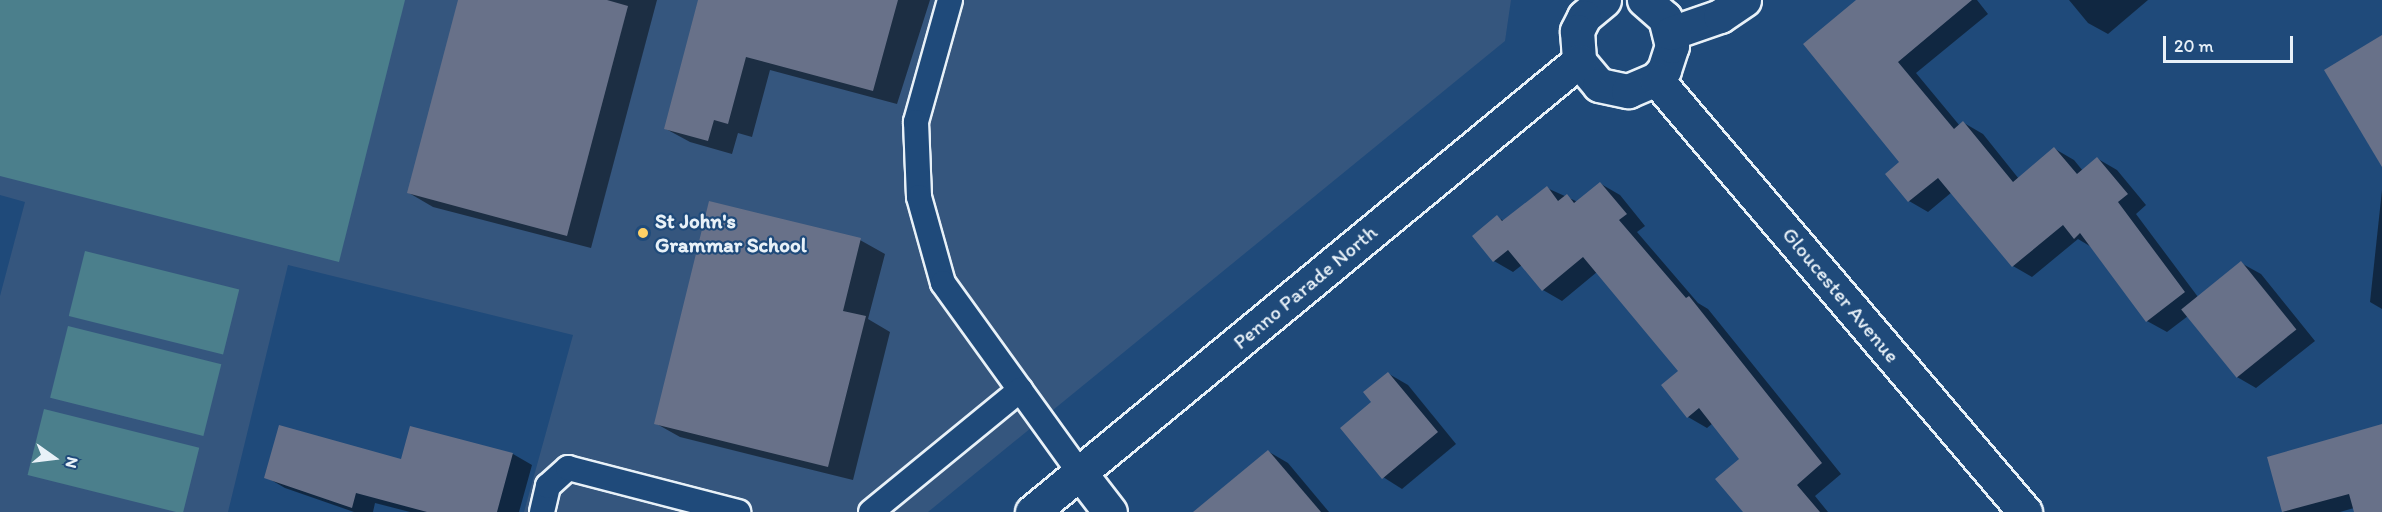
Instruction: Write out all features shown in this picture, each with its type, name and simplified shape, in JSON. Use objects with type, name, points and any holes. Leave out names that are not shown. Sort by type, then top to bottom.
[{"type":"street","points":[[1596,2],[1577,31],[1579,61],[1599,85],[1613,91],[1643,88],[1656,79],[1669,58],[1671,33],[1665,18],[1644,0]]},
{"type":"street","points":[[1671,33],[1720,16],[1744,0]]},
{"type":"street","name":"Penno Parade North","points":[[1032,512],[1579,61]]},
{"type":"street","name":"Gloucester Avenue","points":[[1656,79],[2025,512]]},
{"type":"street","points":[[1080,473],[1110,512]]},
{"type":"lane","points":[[950,0],[916,122],[919,196],[943,283],[1080,473]]},
{"type":"lane","points":[[871,512],[1020,390]]},
{"type":"lane","points":[[542,512],[548,486],[568,468],[738,512]]},
{"type":"shaded area","name":"St John's Grammar School","points":[[0,0],[1511,0],[1505,41],[928,512],[524,512],[573,335],[288,265],[228,512],[0,512],[0,296],[25,202],[0,195]]},
{"type":"green space","points":[[0,0],[405,0],[339,262],[0,176]]},
{"type":"green space","points":[[85,251],[239,289],[223,354],[69,316]]},
{"type":"green space","points":[[68,326],[221,364],[203,436],[50,398]]},
{"type":"green space","points":[[44,409],[199,448],[183,512],[28,475]]},
{"type":"building","points":[[458,0],[607,0],[628,6],[567,236],[407,193]]},
{"type":"building","points":[[698,0],[898,0],[873,91],[746,57],[728,124],[714,120],[708,141],[664,129]]},
{"type":"building","points":[[1856,0],[1972,0],[1898,62],[1954,129],[1963,121],[2013,182],[2054,147],[2077,174],[2097,157],[2128,194],[2118,202],[2185,292],[2146,322],[2080,233],[2074,239],[2063,225],[2012,267],[1938,178],[1908,202],[1885,174],[1899,162],[1803,44]]},
{"type":"building","points":[[2382,35],[2382,167],[2324,70]]},
{"type":"building","points":[[1600,182],[1627,214],[1619,220],[1686,298],[1689,296],[1822,463],[1797,485],[1820,512],[1743,512],[1715,479],[1739,459],[1699,408],[1687,418],[1661,385],[1678,371],[1583,257],[1542,291],[1508,250],[1493,262],[1472,236],[1497,215],[1502,221],[1547,186],[1558,201],[1567,194],[1574,203]]},
{"type":"building","points":[[709,201],[861,238],[843,311],[866,316],[828,467],[654,424]]},
{"type":"building","points":[[2241,261],[2296,329],[2237,378],[2181,309]]},
{"type":"building","points":[[1388,372],[1438,432],[1382,479],[1340,428],[1371,402],[1363,392]]},
{"type":"building","points":[[2382,424],[2382,512],[2354,512],[2349,494],[2282,512],[2267,457]]},
{"type":"building","points":[[279,425],[401,459],[410,426],[513,453],[497,512],[427,512],[356,493],[352,508],[264,478]]},
{"type":"building","points":[[1268,450],[1321,512],[1193,512]]},
{"type":"place","name":"St John's Grammar School","points":[[643,233]]}]
